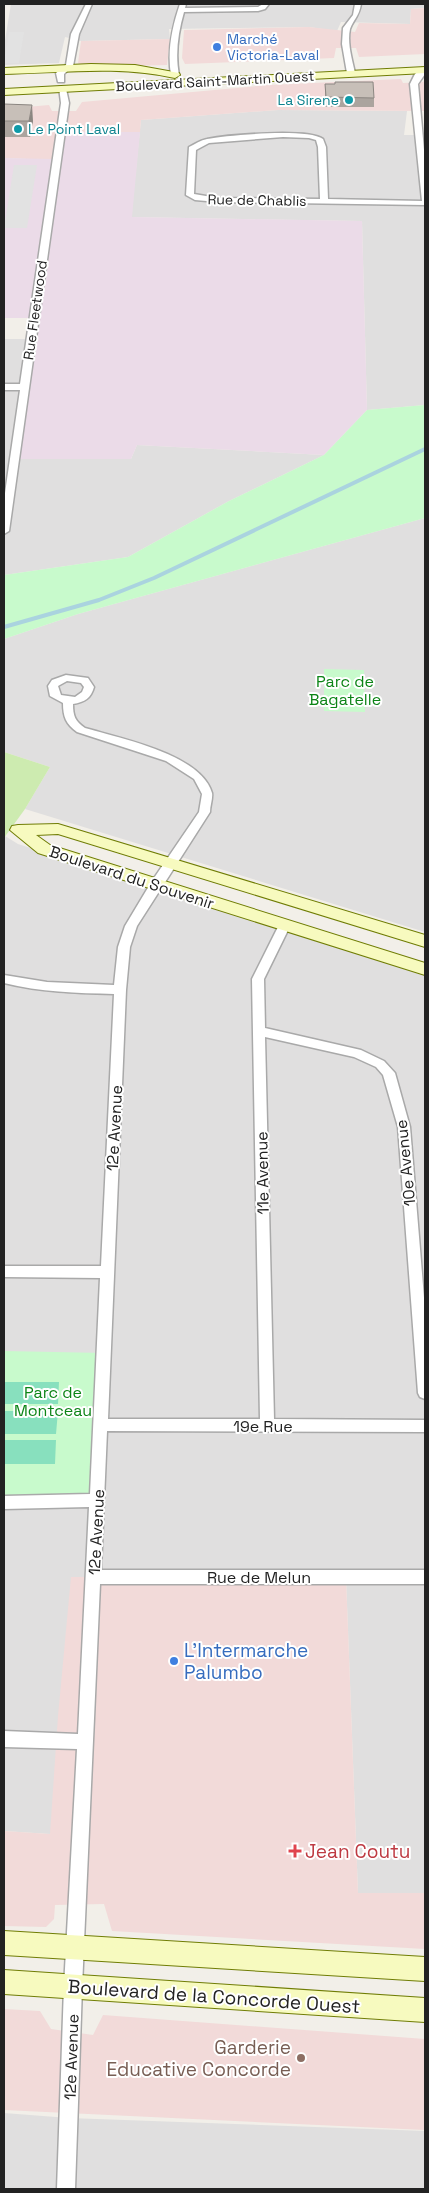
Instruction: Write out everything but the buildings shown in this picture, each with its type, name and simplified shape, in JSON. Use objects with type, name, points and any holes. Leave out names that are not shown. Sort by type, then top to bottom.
[{"type":"street","points":[[62,89],[60,73],[70,65],[75,34],[89,4]]},
{"type":"street","points":[[176,79],[173,66],[175,32],[183,7],[258,9],[263,8],[266,4]]},
{"type":"street","points":[[350,69],[346,44],[346,28],[356,15],[358,4]]},
{"type":"street","name":"Boulevard Saint-Martin Ouest","points":[[4,92],[176,79],[350,69],[425,61]]},
{"type":"street","points":[[4,71],[136,68],[158,70],[176,79]]},
{"type":"street","name":"Boulevard Saint-Martin Ouest","points":[[350,69],[425,70]]},
{"type":"street","points":[[425,70],[418,76],[414,84],[422,134],[425,199]]},
{"type":"street","points":[[35,102],[62,89],[155,90],[176,79]]},
{"type":"street","name":"Boulevard Saint-Martin Ouest","points":[[4,83],[62,89]]},
{"type":"street","name":"Rue Fleetwood","points":[[4,531],[65,105],[62,89]]},
{"type":"street","name":"Rue de Chablis","points":[[324,201],[322,147],[319,139],[310,136],[283,135],[207,141],[192,149],[190,196],[195,198],[324,201],[425,203]]},
{"type":"street","points":[[4,386],[24,387]]},
{"type":"street","name":"12e Avenue","points":[[66,2189],[73,1987],[94,1577],[120,990],[124,947],[130,926],[204,812],[207,794],[198,777],[170,758],[80,730],[68,718],[68,701]]},
{"type":"street","name":"Boulevard du Souvenir","points":[[425,941],[58,828],[18,830],[44,849],[425,969]]},
{"type":"street","name":"11e Avenue","points":[[267,1426],[258,979],[284,926]]},
{"type":"street","points":[[4,980],[64,988],[120,990]]},
{"type":"street","name":"10e Avenue","points":[[259,1031],[357,1053],[380,1064],[389,1073],[404,1128],[425,1393]]},
{"type":"street","points":[[4,1270],[108,1272]]},
{"type":"street","name":"19e Rue","points":[[101,1425],[425,1426]]},
{"type":"street","points":[[4,1502],[97,1500]]},
{"type":"street","name":"Rue de Melun","points":[[94,1577],[425,1577]]},
{"type":"street","points":[[4,1739],[86,1742]]},
{"type":"street","points":[[4,1943],[425,1969]]},
{"type":"street","name":"Boulevard de la Concorde Ouest","points":[[4,1982],[425,2010]]},
{"type":"shaded area","points":[[11,4],[425,4],[425,8],[411,9],[410,24],[341,22],[337,31],[309,27],[169,29],[170,39],[81,41],[65,37],[59,63],[4,65],[4,46]]},
{"type":"shaded area","points":[[425,8],[425,54],[359,57],[356,48],[336,48],[334,58],[185,64],[182,58],[184,30],[309,27],[355,32],[359,23],[410,24],[411,9]]},
{"type":"shaded area","points":[[9,32],[24,32],[19,63],[4,63]]},
{"type":"shaded area","points":[[170,39],[167,65],[85,67],[78,63],[81,41]]},
{"type":"shaded area","points":[[401,79],[403,83],[423,82],[425,79],[425,111],[278,110],[141,120],[140,132],[58,132],[53,160],[4,158],[4,109],[49,105],[52,111],[76,111],[82,102],[269,85]]},
{"type":"shaded area","points":[[278,110],[407,111],[404,135],[425,135],[425,405],[367,410],[362,221],[131,217],[141,120]]},
{"type":"shaded area","points":[[57,132],[140,132],[132,217],[362,221],[367,410],[324,455],[137,445],[131,459],[13,459],[31,318],[4,318],[4,158],[53,159]]},
{"type":"shaded area","points":[[14,165],[37,165],[27,228],[4,228]]},
{"type":"shaded area","points":[[4,339],[30,339],[14,459],[131,459],[137,445],[324,455],[229,501],[128,557],[4,575]]},
{"type":"shaded area","points":[[425,518],[425,932],[25,809],[50,767],[4,752],[4,639],[78,614]]},
{"type":"shaded area","points":[[5,836],[18,844],[425,974],[425,1893],[358,1893],[346,1578],[50,1834],[4,1831]]},
{"type":"shaded area","points":[[71,1577],[346,1577],[358,1893],[425,1893],[425,1949],[112,1931],[104,1904],[55,1905],[54,1919],[46,1927],[4,1926],[4,1831],[50,1834],[58,1716]]},
{"type":"shaded area","points":[[4,2009],[40,2011],[51,2029],[93,2035],[103,2015],[425,2039],[425,2130],[4,2110]]},
{"type":"shaded area","points":[[4,2113],[69,2118],[425,2131],[425,2189],[4,2189]]},
{"type":"green space","points":[[425,405],[425,518],[78,614],[4,639],[4,575],[128,557],[229,501],[324,455],[367,410]]},
{"type":"green space","name":"Parc de Bagatelle","points":[[324,669],[364,670],[365,712],[324,711]]},
{"type":"green space","points":[[4,752],[50,767],[25,809],[4,838]]},
{"type":"green space","name":"Parc de Montceau","points":[[4,1351],[104,1353],[97,1500],[4,1502]]},
{"type":"green space","points":[[4,1382],[59,1382],[58,1404],[4,1404]]},
{"type":"green space","points":[[4,1411],[58,1411],[56,1434],[4,1434]]},
{"type":"green space","points":[[4,1440],[56,1440],[55,1464],[4,1464]]},
{"type":"waterway","points":[[4,627],[99,600],[154,578],[425,449]]},
{"type":"place","name":"Marché Victoria-Laval","points":[[217,47]]},
{"type":"place","name":"La Sirene","points":[[349,100]]},
{"type":"place","name":"Le Point Laval","points":[[18,129]]},
{"type":"place","name":"L'Intermarche Palumbo","points":[[174,1661]]},
{"type":"place","name":"Jean Coutu","points":[[295,1851]]},
{"type":"place","name":"Garderie Educative Concorde","points":[[301,2058]]}]
